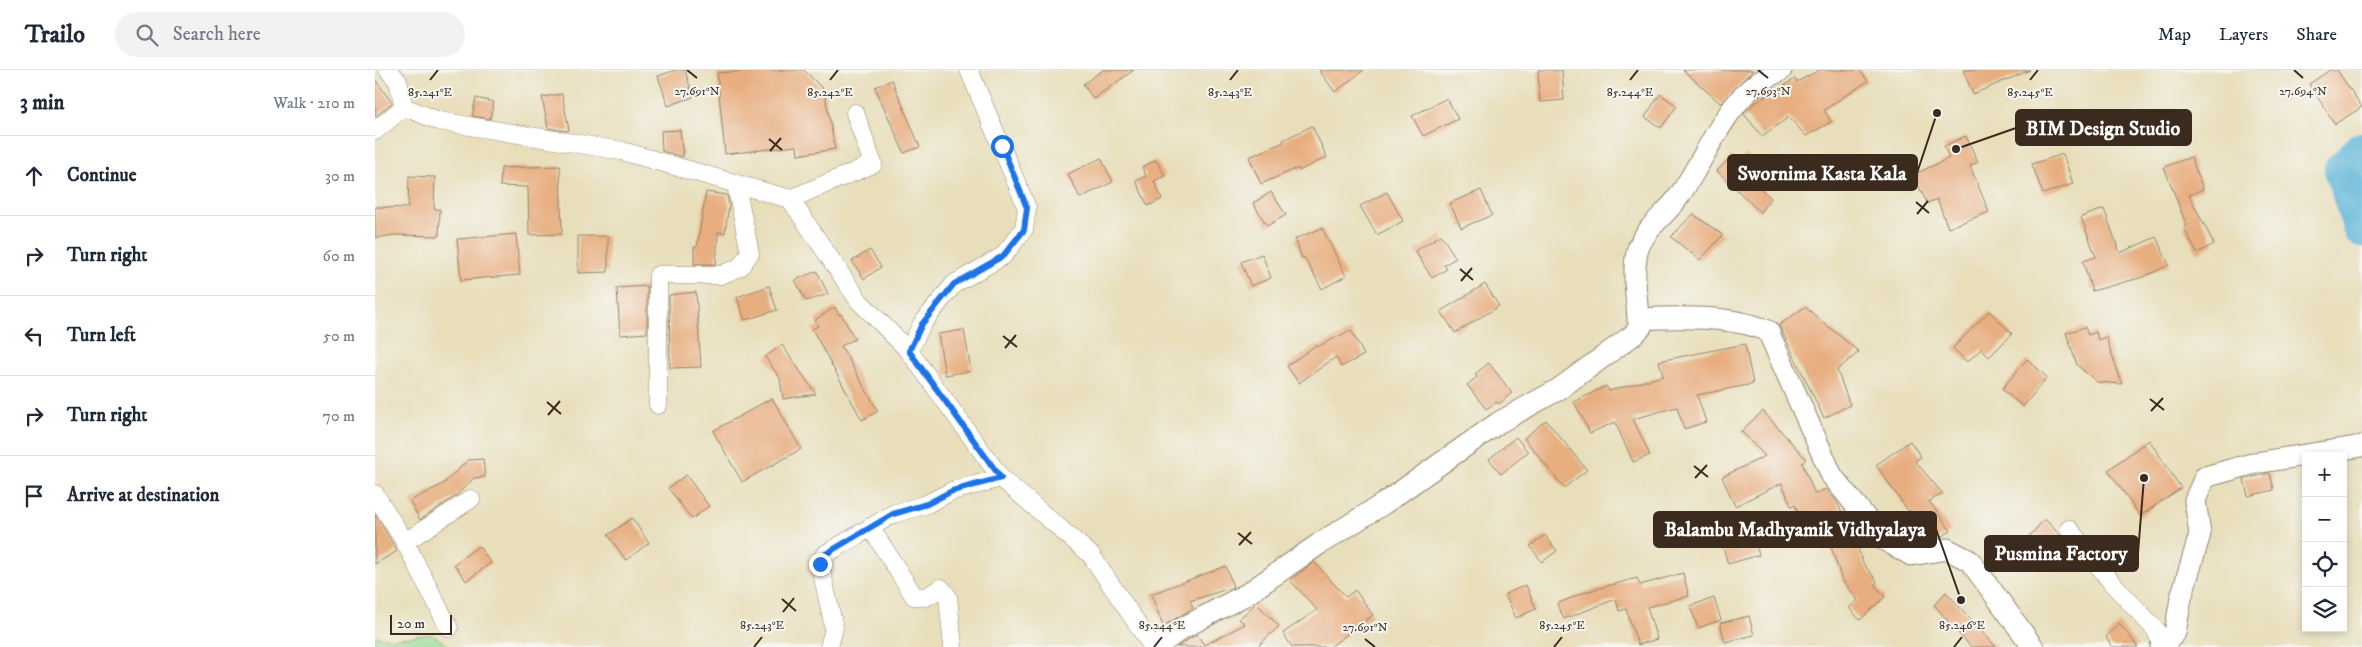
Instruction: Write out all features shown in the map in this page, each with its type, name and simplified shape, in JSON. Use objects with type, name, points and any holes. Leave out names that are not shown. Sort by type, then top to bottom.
[{"type":"street","points":[[388,70],[398,81],[405,107]]},
{"type":"street","points":[[909,351],[922,324],[954,284],[1003,256],[1024,230],[1027,208],[969,70]]},
{"type":"street","points":[[790,199],[859,301],[909,351],[1001,478],[1091,555],[1150,643],[1160,646],[1181,629],[1247,594],[1319,544],[1383,504],[1498,423],[1559,388],[1633,336],[1641,327],[1638,319],[1636,268],[1638,247],[1651,226],[1677,199],[1707,147],[1737,103],[1758,82],[1781,70]]},
{"type":"street","points":[[375,131],[405,107]]},
{"type":"street","points":[[405,107],[439,122],[622,151],[790,199],[873,164],[855,113]]},
{"type":"street","points":[[657,405],[658,275],[721,275],[740,267],[750,254],[736,185]]},
{"type":"street","points":[[1638,319],[1680,317],[1739,323],[1768,331],[1832,476],[1883,539],[1911,555],[1947,549],[1970,561],[2033,647]]},
{"type":"street","points":[[2069,529],[2112,583],[2156,630],[2162,647],[2175,632],[2181,598],[2199,534],[2195,500],[2205,477],[2255,463],[2362,446]]},
{"type":"street","points":[[829,647],[834,628],[820,564],[824,555],[893,514],[927,504],[952,491],[1001,478]]},
{"type":"street","points":[[375,494],[405,542],[449,628]]},
{"type":"street","points":[[405,542],[471,499]]},
{"type":"street","points":[[871,528],[914,596],[926,597],[941,588],[948,597],[953,647]]},
{"type":"green space","points":[[431,634],[451,647],[375,647],[375,636],[392,639]]},
{"type":"building","points":[[676,70],[685,70],[693,97],[668,106],[658,76]]},
{"type":"building","points":[[759,70],[804,70],[824,90],[835,149],[798,155],[797,146],[725,154],[717,73]]},
{"type":"building","points":[[1103,70],[1134,70],[1093,99],[1083,84]]},
{"type":"building","points":[[1319,70],[1364,70],[1335,92]]},
{"type":"building","points":[[1538,70],[1562,70],[1564,100],[1540,102]]},
{"type":"building","points":[[1683,70],[1753,70],[1721,104]]},
{"type":"building","points":[[1819,70],[1860,70],[1868,81],[1824,110],[1831,122],[1806,136],[1789,117],[1762,136],[1744,114],[1754,103],[1795,79],[1797,82]]},
{"type":"building","points":[[1963,70],[2030,70],[1973,94]]},
{"type":"building","points":[[2330,70],[2337,70],[2362,107],[2335,124],[2309,84]]},
{"type":"building","points":[[375,79],[392,103],[375,117]]},
{"type":"building","points":[[892,80],[920,147],[904,153],[875,87]]},
{"type":"building","points":[[562,94],[569,130],[566,131],[548,128],[542,97]]},
{"type":"building","points":[[1660,94],[1677,106],[1661,128],[1645,117]]},
{"type":"building","points":[[476,98],[494,102],[490,119],[472,116]]},
{"type":"building","points":[[1447,98],[1458,119],[1423,136],[1412,116]]},
{"type":"building","points":[[1312,126],[1327,157],[1299,171],[1298,168],[1261,184],[1249,157],[1284,142],[1283,140]]},
{"type":"building","points":[[680,130],[683,157],[662,151],[661,131]]},
{"type":"building","points":[[1966,136],[1978,162],[1970,166],[1989,212],[1948,228],[1937,199],[1927,203],[1913,175],[1949,158],[1944,146]]},
{"type":"building","points":[[1746,154],[1774,174],[1761,189],[1771,198],[1760,212],[1717,171],[1732,156],[1740,165]]},
{"type":"building","points":[[2063,154],[2073,184],[2043,194],[2032,164]]},
{"type":"building","points":[[2191,157],[2203,189],[2189,195],[2214,244],[2197,253],[2184,228],[2187,226],[2164,167]]},
{"type":"building","points":[[1101,158],[1113,182],[1080,198],[1068,174]]},
{"type":"building","points":[[1156,160],[1165,176],[1154,181],[1162,199],[1148,206],[1136,181],[1146,176],[1142,167]]},
{"type":"building","points":[[560,166],[562,234],[529,235],[528,187],[500,186],[501,168]]},
{"type":"building","points":[[409,176],[435,177],[434,209],[440,209],[439,236],[394,235],[375,238],[375,207],[408,208]]},
{"type":"building","points":[[1481,190],[1492,215],[1461,228],[1450,203]]},
{"type":"building","points":[[706,192],[727,195],[729,205],[725,233],[718,232],[716,264],[694,264],[694,247],[697,247]]},
{"type":"building","points":[[1271,192],[1286,215],[1267,226],[1253,203]]},
{"type":"building","points":[[1387,192],[1403,221],[1377,235],[1360,206]]},
{"type":"building","points":[[2104,209],[2120,253],[2156,237],[2169,265],[2143,277],[2092,291],[2083,261],[2096,257],[2081,217]]},
{"type":"building","points":[[1693,214],[1723,235],[1700,260],[1671,237]]},
{"type":"building","points":[[1322,228],[1346,276],[1322,289],[1304,257],[1302,258],[1295,239]]},
{"type":"building","points":[[516,234],[520,275],[461,280],[457,239]]},
{"type":"building","points":[[1441,235],[1456,258],[1444,265],[1447,269],[1432,278],[1415,251]]},
{"type":"building","points":[[578,236],[608,236],[608,272],[578,273]]},
{"type":"building","points":[[870,250],[881,267],[864,279],[852,261]]},
{"type":"building","points":[[1262,254],[1271,278],[1251,286],[1241,262]]},
{"type":"building","points":[[817,271],[828,294],[806,301],[795,280]]},
{"type":"building","points":[[1485,284],[1499,306],[1455,333],[1441,311]]},
{"type":"building","points":[[647,286],[647,333],[620,335],[617,288]]},
{"type":"building","points":[[769,286],[777,310],[745,320],[737,297]]},
{"type":"building","points":[[696,292],[701,367],[670,368],[669,295]]},
{"type":"building","points":[[835,307],[855,339],[841,346],[878,411],[862,420],[812,329],[818,326],[815,320]]},
{"type":"building","points":[[1805,307],[1859,352],[1837,370],[1850,405],[1824,418],[1779,325]]},
{"type":"building","points":[[1989,311],[2012,334],[1989,357],[1981,349],[1967,362],[1953,348]]},
{"type":"building","points":[[2085,327],[2088,335],[2096,332],[2098,340],[2106,337],[2122,384],[2097,382],[2077,365],[2066,333]]},
{"type":"building","points":[[964,330],[971,371],[945,375],[938,334]]},
{"type":"building","points":[[1351,330],[1364,355],[1341,367],[1336,357],[1299,383],[1287,366],[1316,345],[1317,347]]},
{"type":"building","points":[[1745,344],[1753,384],[1697,395],[1706,422],[1684,429],[1677,407],[1633,419],[1650,455],[1633,462],[1615,422],[1590,433],[1574,402],[1606,386],[1609,391],[1663,376],[1659,361]]},
{"type":"building","points":[[782,345],[816,394],[783,399],[780,378],[765,357]]},
{"type":"building","points":[[2027,359],[2047,377],[2023,407],[2002,389]]},
{"type":"building","points":[[1489,363],[1512,393],[1499,404],[1497,402],[1486,409],[1467,385],[1477,377],[1475,374]]},
{"type":"building","points":[[772,398],[801,449],[742,482],[713,431]]},
{"type":"building","points":[[1763,411],[1806,459],[1802,463],[1815,494],[1826,489],[1836,501],[1853,533],[1863,563],[1877,581],[1875,585],[1885,597],[1860,620],[1849,608],[1858,600],[1842,580],[1821,517],[1803,524],[1795,505],[1791,506],[1782,483],[1735,506],[1722,477],[1765,456],[1741,431]]},
{"type":"building","points":[[1546,420],[1587,470],[1564,488],[1524,438]]},
{"type":"building","points":[[1516,437],[1528,452],[1501,474],[1489,459]]},
{"type":"building","points":[[2149,440],[2181,488],[2140,516],[2108,470]]},
{"type":"building","points":[[1910,441],[1921,457],[1915,461],[1943,494],[1929,501],[1951,531],[1939,538],[1933,539],[1910,510],[1908,511],[1876,465]]},
{"type":"building","points":[[483,459],[485,477],[474,478],[456,496],[420,520],[410,501],[443,484],[468,460]]},
{"type":"building","points":[[2270,473],[2274,490],[2248,496],[2244,479]]},
{"type":"building","points":[[686,475],[709,506],[692,519],[668,488]]},
{"type":"building","points":[[375,514],[397,551],[375,564]]},
{"type":"building","points":[[632,518],[649,543],[626,560],[608,535]]},
{"type":"building","points":[[2045,519],[2065,541],[2048,560],[2026,540]]},
{"type":"building","points":[[1750,525],[1759,555],[1728,564],[1719,534]]},
{"type":"building","points":[[1545,535],[1557,551],[1542,562],[1530,546]]},
{"type":"building","points":[[479,546],[491,563],[466,581],[454,564]]},
{"type":"building","points":[[1314,562],[1346,597],[1355,590],[1373,615],[1330,647],[1292,647],[1283,633],[1317,610],[1290,580]]},
{"type":"building","points":[[1226,566],[1233,587],[1190,601],[1193,608],[1163,626],[1151,594]]},
{"type":"building","points":[[1683,573],[1689,596],[1647,607],[1657,639],[1638,645],[1626,609],[1619,611],[1616,599],[1564,619],[1557,604],[1585,592],[1637,578],[1640,585]]},
{"type":"building","points":[[1526,585],[1536,609],[1516,618],[1505,594]]},
{"type":"building","points":[[1946,592],[1996,647],[1971,647],[1934,605]]},
{"type":"building","points":[[1714,598],[1721,620],[1698,628],[1690,606]]},
{"type":"building","points":[[1256,603],[1279,626],[1257,647],[1177,647],[1197,634],[1204,645],[1245,624],[1239,619]]},
{"type":"building","points":[[1749,616],[1754,635],[1725,642],[1720,623]]},
{"type":"building","points":[[2119,623],[2138,647],[2112,647],[2106,637]]},
{"type":"waterway","points":[[2362,151],[2343,170],[2362,229]]},
{"type":"place","name":"Swornima Kasta Kala","points":[[1937,113]]},
{"type":"place","name":"BIM Design Studio","points":[[1956,149]]},
{"type":"place","name":"Pusmina Factory","points":[[2144,478]]},
{"type":"place","name":"Balambu Madhyamik Vidhyalaya","points":[[1961,600]]},
{"type":"route","points":[[820,564],[824,555],[893,514],[927,504],[952,491],[1001,478],[909,351],[922,324],[954,284],[1003,256],[1024,230],[1027,208],[1002,146]]}]
